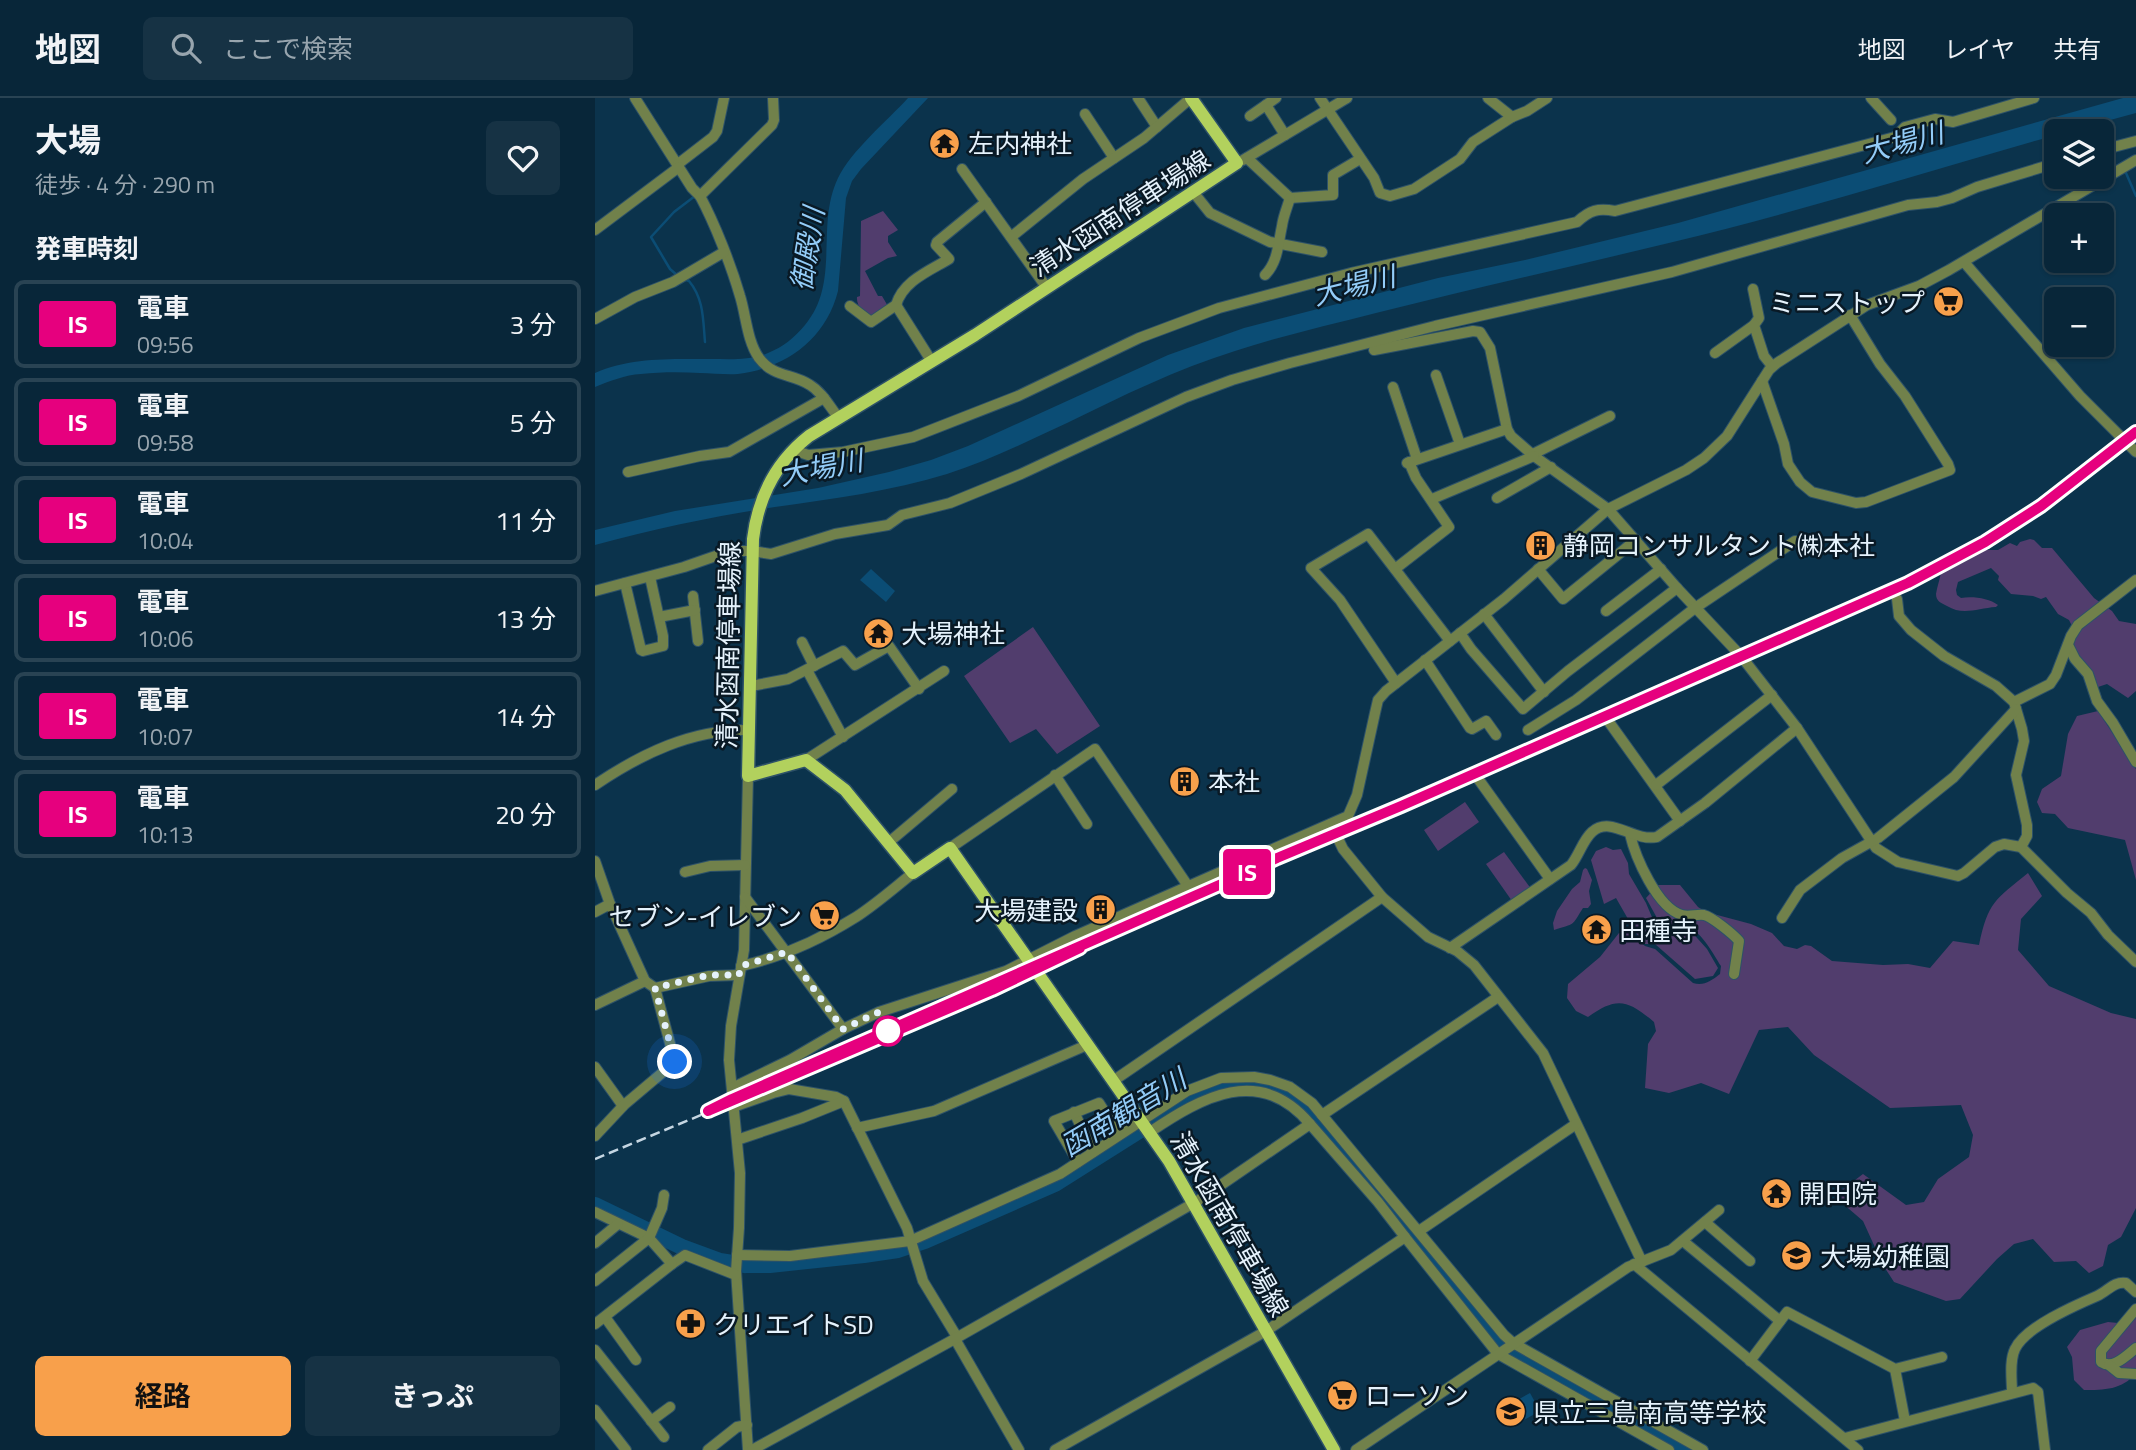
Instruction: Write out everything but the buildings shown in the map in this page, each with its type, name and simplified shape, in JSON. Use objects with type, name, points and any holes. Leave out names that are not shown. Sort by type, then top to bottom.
[{"type":"main road","name":"清水函南停車場線","points":[[806,760],[748,776],[752,545],[765,491],[783,461],[809,436],[932,362],[1242,160],[1196,99]]},
{"type":"main road","points":[[806,760],[845,790],[913,873],[950,848]]},
{"type":"main road","name":"清水函南停車場線","points":[[950,848],[1168,1159],[1334,1450]]},
{"type":"street","points":[[635,98],[700,196],[741,298],[753,345],[763,363],[779,374],[811,385],[838,417]]},
{"type":"street","points":[[595,230],[713,137],[717,131],[724,98]]},
{"type":"street","points":[[700,196],[772,125],[775,120],[773,98]]},
{"type":"street","points":[[1137,98],[1157,127]]},
{"type":"street","points":[[1250,116],[1276,98]]},
{"type":"street","points":[[1320,98],[1374,178],[1380,193],[1387,196],[1414,190],[1460,159],[1473,142],[1547,98]]},
{"type":"street","points":[[1347,98],[1242,160],[1290,198],[1333,195],[1333,175],[1360,159]]},
{"type":"street","points":[[1487,98],[1512,117]]},
{"type":"street","points":[[1871,98],[1891,120]]},
{"type":"street","points":[[794,450],[808,455],[843,452],[913,437],[1018,396],[1139,338],[1219,308],[1351,273],[1577,222],[1588,212],[1601,208],[1615,211],[1895,137],[1905,127],[1935,120],[1954,122],[2034,98]]},
{"type":"street","points":[[1011,237],[1083,179],[1196,99]]},
{"type":"street","points":[[1266,105],[1285,135]]},
{"type":"street","points":[[1085,114],[1114,158]]},
{"type":"street","points":[[2114,147],[2136,141]]},
{"type":"street","points":[[732,1087],[790,1060],[843,1029],[879,1012],[996,975],[1075,936],[1348,816],[1357,795],[1378,700],[1608,509],[1686,470],[1711,452],[1727,436],[1772,366],[1850,315],[1877,300],[1919,286],[2135,164]]},
{"type":"street","points":[[595,590],[650,577],[752,545],[771,554],[835,534],[888,525],[902,515],[950,503],[1021,474],[1221,384],[1290,363],[1434,326],[1672,272],[1908,205],[1952,198],[1977,187],[2044,167]]},
{"type":"street","points":[[962,169],[1047,288]]},
{"type":"street","points":[[1194,193],[1210,214],[1278,244],[1322,252]]},
{"type":"street","points":[[1265,275],[1275,260],[1290,198]]},
{"type":"street","points":[[849,306],[871,322],[896,305],[896,301],[911,282],[949,259],[936,243],[986,202]]},
{"type":"street","points":[[595,319],[635,297],[680,278],[724,252]]},
{"type":"street","points":[[1964,262],[2074,389],[2136,453]]},
{"type":"street","points":[[1715,353],[1759,318],[1752,289]]},
{"type":"street","points":[[896,305],[932,362]]},
{"type":"street","points":[[1762,381],[1790,468],[1812,492],[1856,503],[1866,502],[1950,470],[1905,396],[1880,364],[1850,315]]},
{"type":"street","points":[[1753,324],[1764,356],[1772,366]]},
{"type":"street","points":[[1434,326],[1437,337]]},
{"type":"street","points":[[1374,350],[1437,337],[1480,332],[1487,340],[1507,429],[1511,436],[1608,509],[1741,656],[1797,728],[1871,842],[1881,852],[1898,862],[1958,876],[1995,847],[2004,844],[2021,847],[2091,913],[2136,962]]},
{"type":"street","points":[[1436,374],[1460,444]]},
{"type":"street","points":[[1393,387],[1416,478],[1449,527],[1395,569]]},
{"type":"street","points":[[628,472],[729,452],[824,398]]},
{"type":"street","points":[[1432,499],[1533,455],[1610,416]]},
{"type":"street","points":[[1411,461],[1507,429]]},
{"type":"street","points":[[1497,498],[1551,467]]},
{"type":"street","points":[[1396,683],[1340,600],[1311,568],[1368,534],[1450,641]]},
{"type":"street","points":[[1538,569],[1563,599],[1636,540]]},
{"type":"street","points":[[1528,730],[1576,700],[1695,608],[1795,541]]},
{"type":"street","points":[[1606,611],[1661,569]]},
{"type":"street","points":[[625,583],[643,651],[663,646],[650,577]]},
{"type":"street","points":[[1782,918],[1800,890],[1842,858],[1871,842],[1954,777],[2015,706],[2049,684],[2056,675],[2074,631],[2084,618],[2136,580]]},
{"type":"street","points":[[1460,633],[1476,656],[1523,709],[1677,588]]},
{"type":"street","points":[[693,596],[698,641]]},
{"type":"street","points":[[1897,599],[1899,616],[1911,630],[1944,656],[1996,686],[2015,706],[2024,741],[2015,775],[2027,825],[2027,836],[2021,847]]},
{"type":"street","points":[[659,617],[695,610]]},
{"type":"street","points":[[1484,614],[1544,692]]},
{"type":"street","points":[[802,642],[810,668],[843,737]]},
{"type":"street","points":[[2068,645],[2075,659],[2088,674],[2097,701],[2136,762]]},
{"type":"street","points":[[751,686],[789,679],[843,651],[855,665],[889,646],[919,689]]},
{"type":"street","points":[[1425,660],[1470,728],[1486,721],[1496,735]]},
{"type":"street","points":[[806,760],[944,671]]},
{"type":"street","points":[[1655,785],[1772,695]]},
{"type":"street","points":[[1609,722],[1680,821]]},
{"type":"street","points":[[1450,948],[1571,865],[1594,830],[1611,825],[1647,839],[1657,836],[1706,803],[1797,728]]},
{"type":"street","points":[[595,785],[628,764],[691,736],[720,730],[749,730]]},
{"type":"street","points":[[950,848],[1095,750],[1188,886]]},
{"type":"street","points":[[1055,775],[1087,824]]},
{"type":"street","points":[[748,776],[745,897],[740,970],[729,1060],[741,1194],[736,1273],[750,1450],[956,1338],[1199,1200],[1310,1124]]},
{"type":"street","points":[[1479,780],[1550,879]]},
{"type":"street","points":[[888,843],[953,789]]},
{"type":"street","points":[[1331,824],[1343,849],[1382,897],[1428,937],[1474,965],[1543,1053],[1638,1263],[1858,1450]]},
{"type":"street","points":[[1630,834],[1641,868],[1670,908],[1683,916],[1706,915],[1734,935],[1738,941],[1734,974]]},
{"type":"street","points":[[595,862],[610,904],[645,981],[655,988],[676,1061],[623,1106],[595,1136]]},
{"type":"street","points":[[685,872],[710,866],[745,865]]},
{"type":"street","points":[[655,988],[740,970],[787,952],[857,916],[913,873]]},
{"type":"street","points":[[745,897],[843,1029]]},
{"type":"street","points":[[1113,1081],[1382,897]]},
{"type":"street","points":[[595,912],[610,904]]},
{"type":"street","points":[[595,1005],[645,981]]},
{"type":"street","points":[[1322,1115],[1498,997]]},
{"type":"street","points":[[857,1128],[935,1111],[1087,1045]]},
{"type":"street","points":[[595,1067],[623,1106]]},
{"type":"street","points":[[737,1256],[790,1256],[910,1241],[1060,1174],[1119,1135],[1146,1126],[1221,1078],[1254,1077],[1270,1080],[1290,1087],[1312,1103],[1322,1115],[1332,1138],[1378,1202],[1498,1354],[1669,1450]]},
{"type":"street","points":[[733,1107],[789,1089],[837,1097],[844,1101],[898,1209],[923,1281],[1019,1450]]},
{"type":"street","points":[[1146,1126],[1203,1092],[1260,1093],[1280,1099],[1332,1138]]},
{"type":"street","points":[[737,1140],[844,1101]]},
{"type":"street","points":[[1078,1162],[1054,1121],[1099,1103],[1119,1135]]},
{"type":"street","points":[[1074,1112],[1093,1152]]},
{"type":"street","points":[[1419,1231],[1576,1124]]},
{"type":"street","points":[[1343,1152],[1419,1231],[1513,1343],[1703,1450]]},
{"type":"street","points":[[595,1281],[650,1237],[662,1208],[664,1195]]},
{"type":"street","points":[[1356,1450],[1513,1343],[1638,1263],[1663,1254],[1683,1241],[1719,1210]]},
{"type":"street","points":[[595,1212],[650,1237],[671,1264]]},
{"type":"street","points":[[1705,1222],[1750,1261]]},
{"type":"street","points":[[595,1243],[618,1224]]},
{"type":"street","points":[[1055,1450],[1266,1331],[1405,1237]]},
{"type":"street","points":[[1683,1241],[1780,1321]]},
{"type":"street","points":[[595,1324],[685,1255],[736,1273]]},
{"type":"street","points":[[2012,1393],[2015,1349],[2029,1335],[2069,1308],[2100,1295],[2119,1282],[2126,1283],[2136,1292]]},
{"type":"street","points":[[2136,1309],[2101,1351],[2101,1362],[2119,1373],[2136,1374]]},
{"type":"street","points":[[1750,1360],[1787,1312],[1895,1369],[1942,1357]]},
{"type":"street","points":[[604,1317],[636,1360]]},
{"type":"street","points":[[2109,1365],[2136,1348]]},
{"type":"street","points":[[595,1350],[664,1437]]},
{"type":"street","points":[[1895,1369],[1905,1421]]},
{"type":"street","points":[[1846,1438],[2033,1388],[2038,1392],[2045,1450]]},
{"type":"street","points":[[651,1421],[670,1407]]},
{"type":"street","points":[[595,1410],[626,1450]]},
{"type":"street","points":[[708,1450],[737,1427],[747,1425]]},
{"type":"shaded area","points":[[883,211],[898,230],[888,236],[888,242],[897,256],[865,271],[878,296],[882,296],[889,308],[871,320],[861,310],[857,300],[860,296],[861,221]]},
{"type":"shaded area","points":[[2030,539],[2042,548],[2052,548],[2094,598],[2112,611],[2119,621],[2136,624],[2136,691],[2128,698],[2107,684],[2095,688],[2071,646],[2074,636],[2069,620],[2058,614],[2046,597],[2041,599],[2011,594],[1991,568],[1958,582],[1956,590],[1961,598],[1985,599],[1998,605],[1996,607],[1959,611],[1937,599],[1941,572],[1968,560],[1981,550],[1998,550],[2010,543],[2017,546]]},
{"type":"shaded area","points":[[1033,627],[1100,726],[1057,754],[1036,729],[1010,743],[964,676]]},
{"type":"shaded area","points":[[2098,711],[2136,769],[2136,880],[2125,840],[2068,828],[2055,814],[2042,813],[2037,802],[2042,789],[2061,776],[2068,734],[2077,716]]},
{"type":"shaded area","points":[[1465,802],[1479,822],[1438,851],[1424,830]]},
{"type":"shaded area","points":[[1606,847],[1621,849],[1628,863],[1629,874],[1662,933],[1674,936],[1689,929],[1707,949],[1718,968],[1713,976],[1695,979],[1655,944],[1645,944],[1616,898],[1604,904],[1591,860],[1596,851]]},
{"type":"shaded area","points":[[1504,852],[1529,886],[1529,889],[1512,901],[1486,864]]},
{"type":"shaded area","points":[[1585,868],[1592,880],[1589,891],[1591,904],[1588,908],[1583,908],[1572,924],[1554,930],[1557,911],[1580,882]]},
{"type":"shaded area","points":[[2028,873],[2042,896],[2021,919],[2018,950],[2049,986],[2111,1013],[2136,1019],[2136,1208],[2121,1237],[2108,1245],[2103,1266],[2089,1273],[2076,1261],[2054,1262],[2033,1239],[2014,1244],[1960,1299],[1946,1301],[1894,1282],[1883,1265],[1863,1221],[1834,1196],[1863,1174],[1906,1205],[1924,1202],[1938,1179],[1969,1157],[1973,1135],[1961,1105],[1890,1108],[1814,1055],[1788,1027],[1759,1030],[1729,1094],[1701,1083],[1669,1093],[1645,1088],[1648,1044],[1656,1031],[1654,1022],[1637,1009],[1622,1003],[1607,1006],[1588,1017],[1576,1011],[1567,998],[1568,984],[1600,957],[1619,933],[1626,930],[1645,946],[1655,949],[1693,983],[1707,982],[1720,974],[1721,966],[1695,931],[1684,927],[1673,932],[1663,929],[1646,898],[1658,885],[1680,885],[1698,907],[1706,912],[1751,924],[1772,933],[1784,946],[1797,949],[1805,945],[1811,946],[1832,961],[1908,964],[1930,968],[1953,941],[1979,945],[1990,910]]},
{"type":"shaded area","points":[[2136,1315],[2136,1373],[2119,1386],[2084,1390],[2074,1380],[2072,1357],[2067,1347],[2080,1330],[2108,1322],[2118,1323]]},
{"type":"water","points":[[908,98],[928,98],[852,181],[846,198],[838,291],[832,308],[814,337],[788,358],[756,371],[738,374],[648,373],[623,377],[595,387],[595,373],[622,364],[666,359],[761,356],[792,338],[816,308],[822,291],[828,215],[838,178],[860,147]]},
{"type":"water","points":[[2123,98],[2136,98],[2136,113],[2114,119],[2048,119]]},
{"type":"water","points":[[2044,120],[2044,138],[1817,204],[1287,336],[1213,358],[1129,393],[1008,450],[947,474],[862,494],[662,528],[595,545],[595,530],[675,511],[818,488],[931,460],[968,446],[1168,355],[1244,328],[1438,278],[1678,223]]},
{"type":"water","points":[[871,569],[895,591],[886,602],[860,580]]},
{"type":"water","points":[[1530,1393],[1540,1411],[1513,1426],[1503,1408]]},
{"type":"waterway","points":[[2126,173],[2136,196]]},
{"type":"waterway","points":[[678,276],[670,269],[651,237],[674,212],[695,196]]},
{"type":"waterway","points":[[684,279],[689,281],[698,295],[705,342]]},
{"type":"waterway","name":"函南観音川","points":[[595,1205],[682,1247],[720,1261],[745,1265],[770,1265],[898,1250],[925,1241],[1055,1184],[1196,1095],[1228,1086],[1263,1085],[1290,1096],[1310,1113],[1502,1344],[1687,1450]]},
{"type":"waterway","name":"函南観音川","points":[[745,1265],[745,1272]]},
{"type":"railway","points":[[708,1111],[1277,857],[1401,806],[1908,583],[1985,542],[2041,506],[2136,432]]},
{"type":"railway","points":[[595,1159],[718,1108]]},
{"type":"train","name":"IS","points":[[1080,948],[992,990],[708,1111],[1277,858],[1908,583],[1985,542],[2041,506],[2136,432]]},
{"type":"place","name":"左内神社","points":[[945,143]]},
{"type":"place","name":"ミニストップ","points":[[1948,302]]},
{"type":"place","name":"静岡コンサルタント㈱本社","points":[[1540,545]]},
{"type":"place","name":"大場神社","points":[[878,633]]},
{"type":"place","name":"本社","points":[[1185,781]]},
{"type":"place","name":"大場建設","points":[[1101,910]]},
{"type":"place","name":"セブン-イレブン","points":[[825,916]]},
{"type":"place","name":"田種寺","points":[[1596,930]]},
{"type":"place","name":"開田院","points":[[1776,1193]]},
{"type":"place","name":"大場幼稚園","points":[[1797,1256]]},
{"type":"place","name":"クリエイトSD","points":[[690,1324]]},
{"type":"place","name":"ローソン","points":[[1342,1395]]},
{"type":"place","name":"県立三島南高等学校","points":[[1510,1412]]},
{"type":"route","points":[[675,1062],[655,988],[709,975],[739,975],[741,966],[787,952],[843,1029],[879,1012],[888,1031]]},
{"type":"water label","name":"大場川","points":[[1902,142]]},
{"type":"water label","name":"御殿川","points":[[807,249]]},
{"type":"water label","name":"大場川","points":[[1354,285]]},
{"type":"water label","name":"大場川","points":[[821,467]]}]
